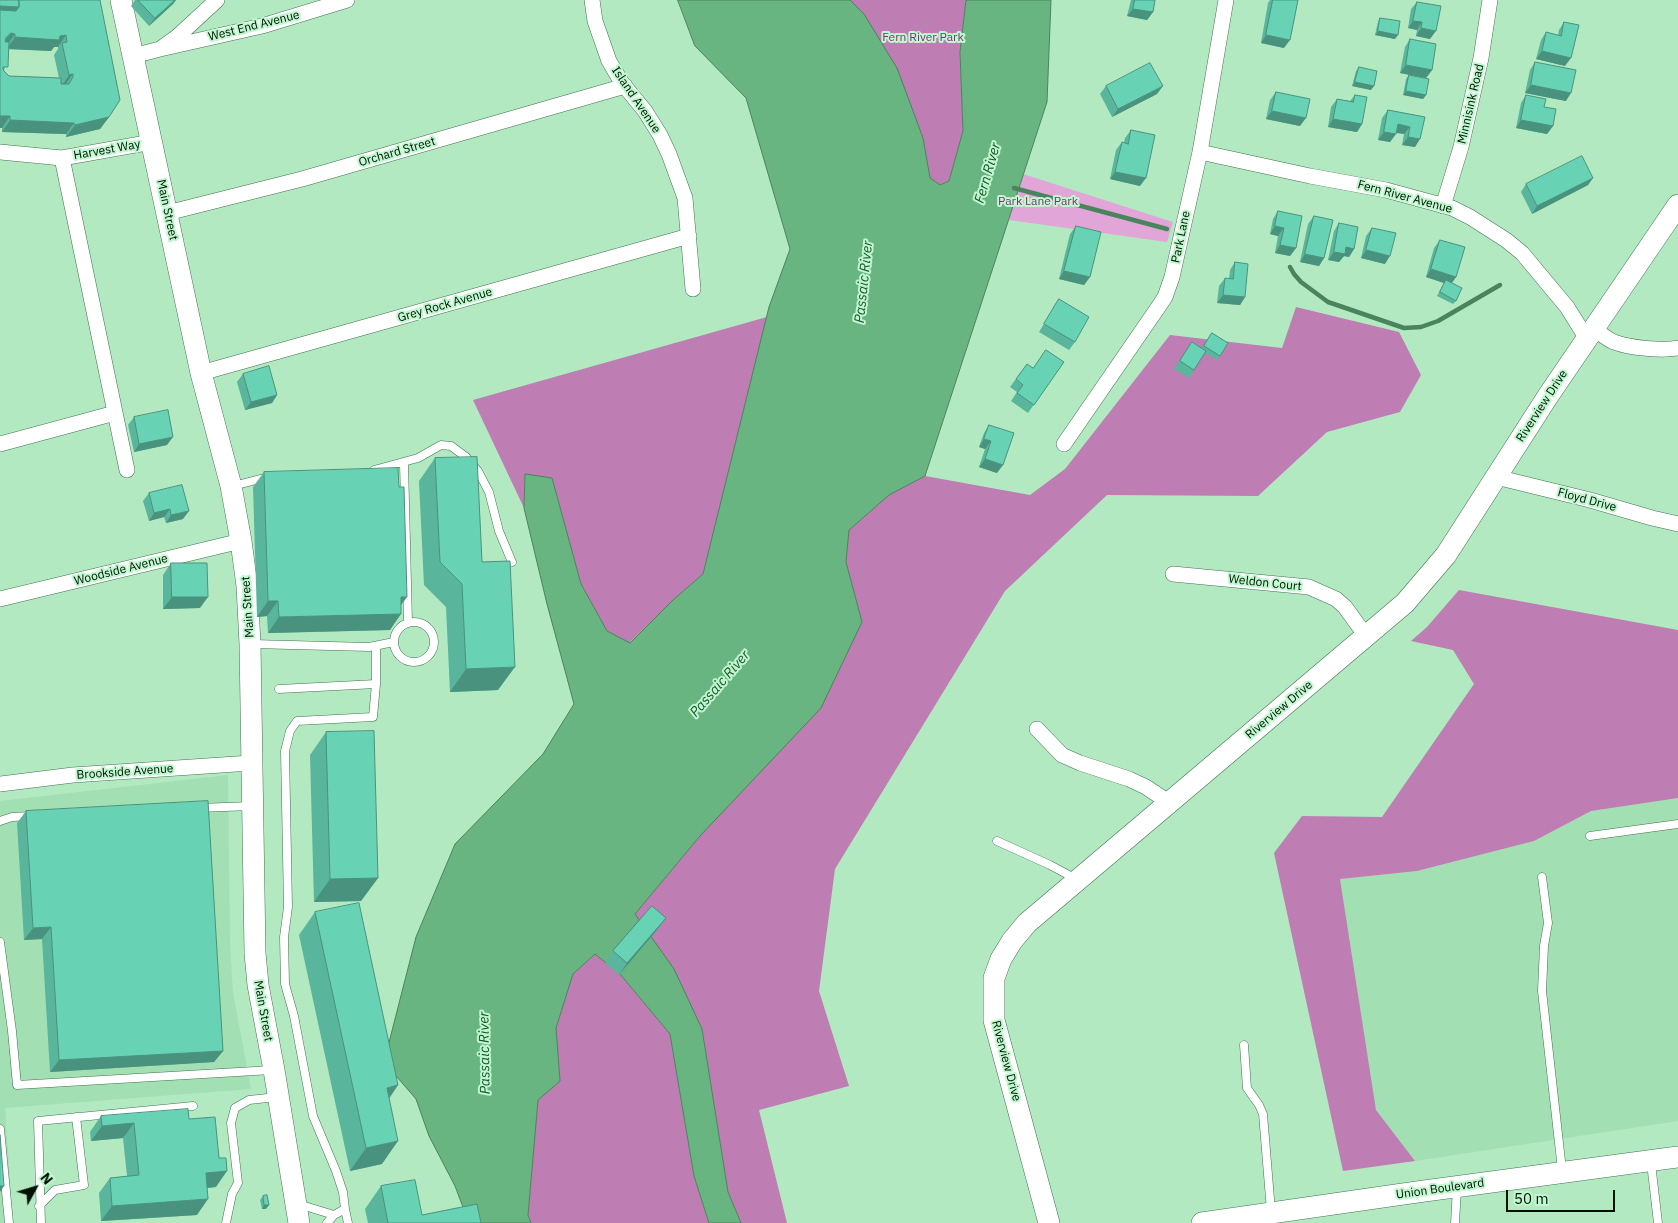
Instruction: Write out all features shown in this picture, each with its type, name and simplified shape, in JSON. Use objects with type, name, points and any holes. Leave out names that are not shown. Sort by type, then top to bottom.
[{"type":"main road","name":"Main Street","points":[[121,0],[201,373],[231,486],[241,541],[247,586],[250,644],[254,952],[297,1213]]},
{"type":"main road","name":"Riverview Drive","points":[[1050,1223],[994,1020],[994,978],[1000,959],[1027,923],[1405,603],[1446,555],[1591,334],[1678,206]]},
{"type":"main road","name":"Union Boulevard","points":[[1202,1223],[1457,1186],[1678,1157]]},
{"type":"street","points":[[160,49],[178,36],[217,0]]},
{"type":"street","name":"West End Avenue","points":[[133,56],[262,26],[347,0]]},
{"type":"street","name":"Island Avenue","points":[[592,0],[595,21],[609,61],[625,86],[645,111],[669,154],[685,198],[693,289]]},
{"type":"street","name":"Park Lane","points":[[1064,444],[1165,297],[1172,278],[1200,152],[1226,0]]},
{"type":"street","name":"Minnisink Road","points":[[1443,206],[1463,138],[1482,58],[1490,0]]},
{"type":"street","name":"Orchard Street","points":[[167,213],[302,179],[625,86]]},
{"type":"street","name":"Harvest Way","points":[[0,152],[62,158],[152,142]]},
{"type":"street","name":"Fern River Avenue","points":[[1200,152],[1386,190],[1443,206],[1470,217],[1506,240],[1522,253],[1591,334]]},
{"type":"street","points":[[62,158],[127,470]]},
{"type":"street","name":"Grey Rock Avenue","points":[[201,373],[689,236]]},
{"type":"street","points":[[1591,334],[1626,345],[1664,350],[1678,348]]},
{"type":"street","points":[[0,444],[115,413]]},
{"type":"street","name":"Floyd Drive","points":[[1496,478],[1590,500],[1678,524]]},
{"type":"street","name":"Woodside Avenue","points":[[0,599],[241,541]]},
{"type":"street","name":"Weldon Court","points":[[1173,574],[1308,587],[1336,599],[1345,607],[1366,636]]},
{"type":"street","points":[[1036,729],[1062,755],[1129,779],[1170,802]]},
{"type":"street","name":"Brookside Avenue","points":[[0,784],[73,775],[251,763]]},
{"type":"lane","points":[[366,472],[404,463],[441,446],[451,446],[466,457],[478,471],[489,492],[500,531],[512,562]]},
{"type":"lane","points":[[404,463],[408,623]]},
{"type":"lane","points":[[231,486],[275,477]]},
{"type":"lane","points":[[408,623],[421,623],[431,631],[434,644],[428,656],[423,660],[416,662],[403,659],[398,654],[394,642],[398,630],[408,623]]},
{"type":"lane","points":[[250,644],[369,647],[394,642]]},
{"type":"lane","points":[[348,1223],[343,1192],[313,1116],[306,1070],[285,984],[284,937],[288,897],[285,751],[290,731],[297,721],[373,717],[376,684],[376,646]]},
{"type":"lane","points":[[280,689],[376,684]]},
{"type":"lane","points":[[194,808],[252,806]]},
{"type":"lane","points":[[0,821],[12,816],[41,815]]},
{"type":"lane","points":[[1590,836],[1678,824]]},
{"type":"lane","points":[[997,841],[1078,880]]},
{"type":"lane","points":[[1542,876],[1548,923],[1544,946],[1542,991],[1562,1172]]},
{"type":"lane","points":[[0,942],[4,1002],[17,1085],[274,1070]]},
{"type":"lane","points":[[1244,1044],[1247,1088],[1263,1114],[1271,1213]]},
{"type":"lane","points":[[226,1223],[232,1194],[238,1183],[231,1122],[235,1108],[249,1100],[278,1097]]},
{"type":"lane","points":[[40,1223],[38,1122],[193,1106]]},
{"type":"lane","points":[[39,1206],[55,1190],[84,1185],[76,1117]]},
{"type":"lane","points":[[0,1129],[9,1223]]},
{"type":"lane","points":[[1650,1161],[1658,1223]]},
{"type":"lane","points":[[1455,1223],[1457,1186]]},
{"type":"lane","points":[[327,1223],[334,1215],[345,1208]]},
{"type":"lane","points":[[297,1213],[334,1215]]},
{"type":"shaded area","points":[[228,775],[230,943],[233,993],[251,1089],[5,1108],[13,1223],[0,1223],[0,801]]},
{"type":"shaded area","points":[[1678,798],[1678,1121],[1415,1161],[1376,1110],[1340,879],[1417,871],[1534,841],[1590,811]]},
{"type":"green space","name":"Fern River Park","points":[[850,0],[966,0],[960,52],[963,131],[949,181],[940,185],[930,178],[923,138],[864,14]]},
{"type":"green space","name":"Park Lane Park","points":[[1023,174],[1173,222],[1167,242],[1009,220]]},
{"type":"green space","points":[[1296,307],[1399,332],[1421,375],[1400,412],[1327,432],[1258,496],[1107,495],[1005,591],[835,869],[819,991],[849,1086],[759,1110],[787,1223],[741,1223],[728,1192],[702,1029],[635,914],[700,836],[862,622],[846,562],[849,530],[889,495],[925,476],[1030,495],[1065,469],[1170,335],[1282,348]]},
{"type":"green space","points":[[767,317],[703,574],[629,643],[607,631],[581,584],[552,478],[525,475],[524,508],[473,400]]},
{"type":"green space","points":[[1459,590],[1678,630],[1678,798],[1591,811],[1534,841],[1417,871],[1340,879],[1376,1110],[1415,1161],[1343,1171],[1274,853],[1302,816],[1382,817],[1474,684],[1453,650],[1411,641],[1427,627]]},
{"type":"green space","points":[[595,954],[620,974],[670,1034],[694,1176],[709,1223],[531,1223],[528,1215],[538,1100],[560,1081],[556,1028],[573,974]]},
{"type":"water","points":[[678,0],[850,0],[864,14],[897,68],[923,138],[930,178],[940,185],[949,181],[963,131],[960,52],[966,0],[1051,0],[1047,102],[925,476],[889,495],[849,530],[846,562],[862,622],[821,708],[700,836],[635,914],[674,969],[702,1029],[728,1192],[741,1223],[709,1223],[694,1176],[670,1034],[620,974],[595,954],[573,974],[556,1028],[560,1081],[538,1100],[528,1215],[531,1223],[469,1223],[455,1186],[429,1136],[416,1099],[384,1062],[416,937],[455,844],[543,754],[574,704],[524,508],[525,474],[552,478],[581,584],[607,631],[630,643],[673,600],[703,574],[769,307],[790,249],[746,98],[695,46]]},
{"type":"building","points":[[0,0],[19,0],[19,7],[0,6]]},
{"type":"building","points":[[19,0],[100,0],[120,100],[109,117],[75,125],[74,123],[10,120],[10,116],[0,116],[0,10],[16,11],[19,7]],"holes":[[[11,33],[15,34],[15,37],[59,40],[60,36],[66,35],[67,42],[62,43],[69,75],[73,74],[69,84],[61,84],[61,78],[9,76],[3,70],[3,67],[8,67],[9,42],[5,42]]]},
{"type":"building","points":[[138,0],[175,0],[155,18]]},
{"type":"building","points":[[1135,0],[1155,0],[1153,12],[1133,9]]},
{"type":"building","points":[[1273,0],[1298,0],[1290,40],[1266,35]]},
{"type":"building","points":[[1417,2],[1441,6],[1436,31],[1421,28],[1422,22],[1413,21]]},
{"type":"building","points":[[1380,18],[1400,21],[1398,35],[1378,31]]},
{"type":"building","points":[[1564,22],[1579,25],[1571,58],[1542,51],[1546,32],[1561,36]]},
{"type":"building","points":[[1410,39],[1436,44],[1432,70],[1406,65]]},
{"type":"building","points":[[1535,62],[1576,70],[1571,93],[1531,85]]},
{"type":"building","points":[[1150,63],[1163,86],[1118,109],[1106,86]]},
{"type":"building","points":[[1359,67],[1377,71],[1374,86],[1355,82]]},
{"type":"building","points":[[1409,75],[1429,79],[1426,95],[1406,91]]},
{"type":"building","points":[[1276,92],[1310,99],[1306,118],[1272,111]]},
{"type":"building","points":[[1355,95],[1367,97],[1362,124],[1333,119],[1337,99],[1353,102]]},
{"type":"building","points":[[1526,95],[1546,99],[1544,107],[1556,109],[1553,126],[1521,120]]},
{"type":"building","points":[[1388,110],[1425,117],[1420,139],[1408,137],[1410,127],[1398,124],[1396,134],[1384,132]]},
{"type":"building","points":[[1131,130],[1155,135],[1146,178],[1115,172],[1122,142],[1128,144]]},
{"type":"building","points":[[1582,156],[1593,178],[1537,206],[1526,184]]},
{"type":"building","points":[[1278,211],[1302,216],[1296,248],[1280,245],[1284,228],[1275,226]]},
{"type":"building","points":[[1314,216],[1333,220],[1324,258],[1305,254]]},
{"type":"building","points":[[1339,223],[1358,227],[1354,249],[1346,247],[1345,254],[1334,252]]},
{"type":"building","points":[[1076,226],[1101,232],[1090,277],[1064,271]]},
{"type":"building","points":[[1372,228],[1396,233],[1390,256],[1366,250]]},
{"type":"building","points":[[1440,240],[1465,247],[1456,277],[1431,269]]},
{"type":"building","points":[[1235,262],[1248,264],[1245,297],[1223,295],[1225,278],[1233,279]]},
{"type":"building","points":[[1446,280],[1462,288],[1456,301],[1440,292]]},
{"type":"building","points":[[1059,299],[1089,317],[1075,342],[1044,324]]},
{"type":"building","points":[[1212,333],[1228,343],[1220,356],[1204,346]]},
{"type":"building","points":[[1192,342],[1206,351],[1194,370],[1180,361]]},
{"type":"building","points":[[1046,350],[1064,362],[1034,405],[1017,393],[1023,385],[1016,379],[1027,364],[1033,368]]},
{"type":"building","points":[[269,366],[277,395],[251,402],[243,374]]},
{"type":"building","points":[[168,410],[173,437],[139,444],[134,417]]},
{"type":"building","points":[[989,425],[1014,433],[1003,465],[985,459],[991,441],[984,439]]},
{"type":"building","points":[[477,457],[482,562],[510,561],[515,667],[466,669],[462,584],[440,562],[435,458]]},
{"type":"building","points":[[398,468],[399,487],[404,487],[407,597],[401,597],[401,614],[279,617],[278,601],[268,601],[264,472]]},
{"type":"building","points":[[182,485],[189,511],[171,515],[170,509],[154,513],[149,493]]},
{"type":"building","points":[[171,563],[207,563],[208,597],[172,597]]},
{"type":"building","points":[[374,731],[378,878],[330,879],[326,732]]},
{"type":"building","points":[[208,801],[223,1051],[59,1060],[51,927],[33,928],[26,811]]},
{"type":"building","points":[[359,903],[398,1085],[387,1088],[398,1141],[366,1148],[315,912]]},
{"type":"building","points":[[652,906],[666,918],[627,963],[613,951]]},
{"type":"building","points":[[188,1109],[189,1119],[215,1117],[219,1158],[226,1158],[227,1171],[206,1173],[208,1199],[112,1206],[110,1178],[139,1175],[134,1123],[102,1126],[101,1116]]},
{"type":"building","points":[[0,1135],[4,1186],[0,1186]]},
{"type":"building","points":[[415,1180],[422,1215],[477,1204],[481,1223],[388,1223],[381,1186]]},
{"type":"building","points":[[267,1195],[269,1205],[264,1205],[263,1196]]},
{"type":"waterway","points":[[1014,188],[1167,229]]},
{"type":"waterway","points":[[1290,267],[1301,282],[1328,302],[1404,328],[1421,327],[1438,321],[1500,285]]},
{"type":"water label","name":"Fern River","points":[[988,173]]},
{"type":"water label","name":"Passaic River","points":[[864,282]]},
{"type":"water label","name":"Passaic River","points":[[720,684]]},
{"type":"water label","name":"Passaic River","points":[[485,1053]]}]
